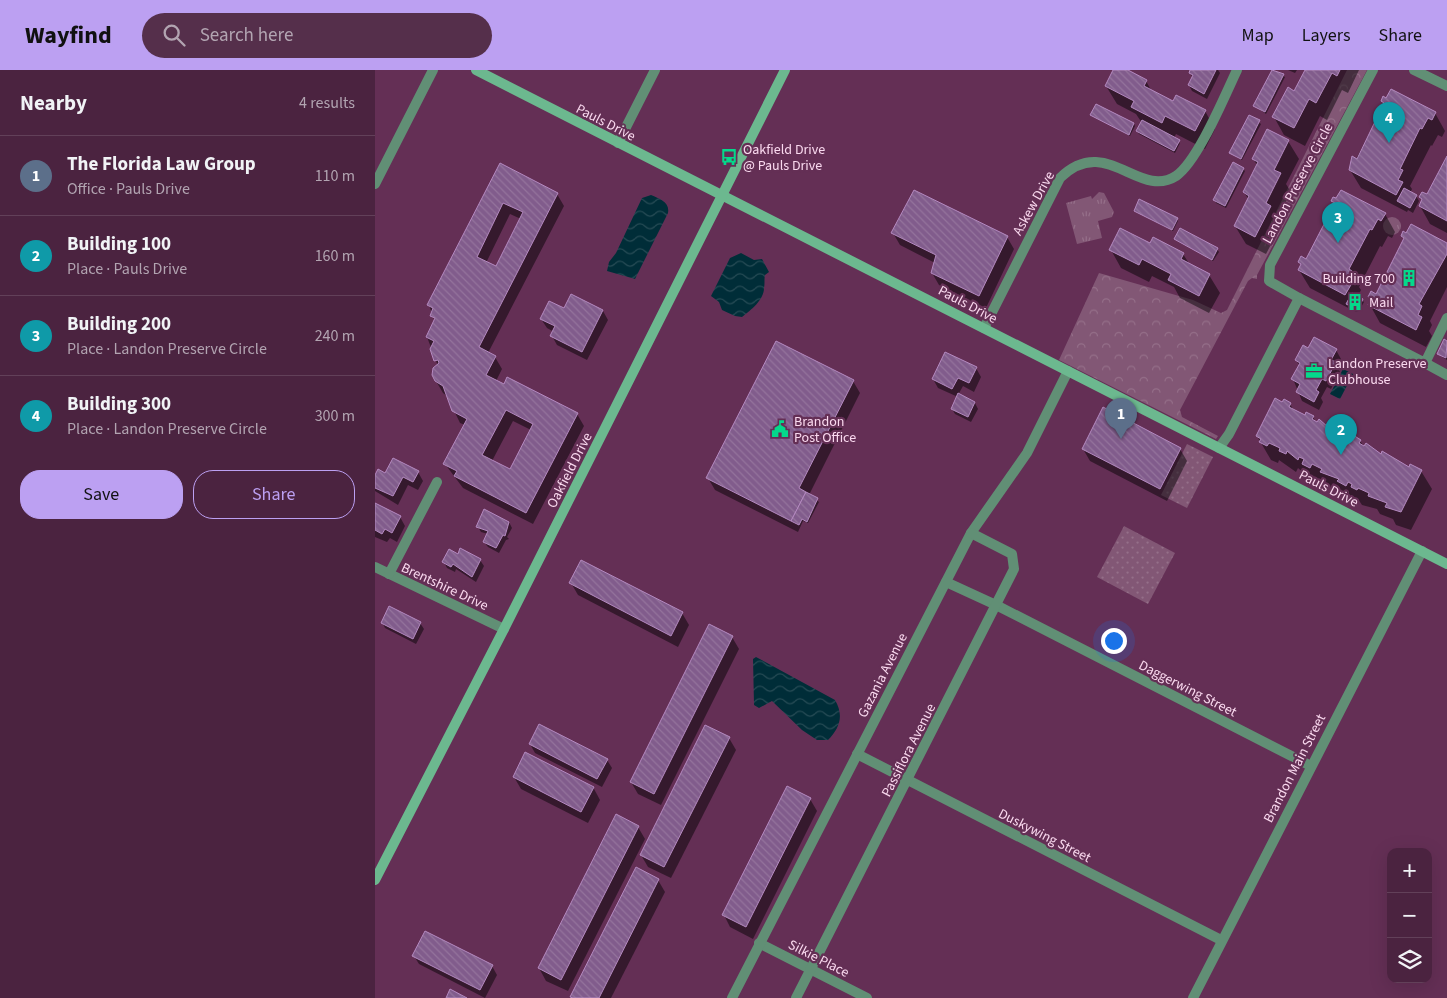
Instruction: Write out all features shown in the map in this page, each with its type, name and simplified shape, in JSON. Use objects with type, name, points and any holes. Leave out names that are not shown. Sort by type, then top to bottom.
[{"type":"street","points":[[375,184],[433,70]]},
{"type":"street","name":"Pauls Drive","points":[[475,70],[1447,564]]},
{"type":"street","points":[[618,143],[655,70]]},
{"type":"street","name":"Oakfield Drive","points":[[376,875],[504,629],[785,70]]},
{"type":"street","name":"Askew Drive","points":[[984,328],[1060,178],[1071,167],[1091,162],[1113,164],[1144,179],[1156,181],[1175,176],[1186,166],[1198,149],[1237,70]]},
{"type":"street","name":"Landon Preserve Circle","points":[[1373,70],[1270,264],[1269,281],[1447,374]]},
{"type":"street","points":[[1415,70],[1447,86]]},
{"type":"street","points":[[1219,448],[1233,426],[1299,298]]},
{"type":"street","points":[[1425,363],[1447,318]]},
{"type":"street","name":"Gazania Avenue","points":[[732,998],[759,942],[971,533],[1027,453],[1068,371]]},
{"type":"street","points":[[389,574],[437,482]]},
{"type":"street","name":"Passiflora Avenue","points":[[797,998],[1014,569],[1012,554],[971,533]]},
{"type":"street","name":"Brandon Main Street","points":[[1193,998],[1421,551]]},
{"type":"street","name":"Brentshire Drive","points":[[375,567],[504,629]]},
{"type":"street","name":"Daggerwing Street","points":[[946,582],[1311,766]]},
{"type":"street","name":"Duskywing Street","points":[[857,754],[1221,940]]},
{"type":"street","name":"Silkie Place","points":[[759,942],[867,998]]},
{"type":"green space","points":[[1347,70],[1367,70],[1257,275],[1257,279],[1252,278],[1248,281],[1180,410],[1182,417],[1218,436],[1216,439],[1059,360],[1099,273],[1193,300],[1221,313],[1227,310]]},
{"type":"green space","points":[[1099,192],[1104,193],[1114,212],[1112,217],[1098,221],[1102,238],[1077,244],[1066,203],[1091,196],[1092,199]]},
{"type":"green space","points":[[1388,217],[1396,217],[1401,222],[1399,233],[1388,235],[1383,230],[1383,222]]},
{"type":"green space","points":[[1187,444],[1213,457],[1187,508],[1161,495]]},
{"type":"green space","points":[[1124,526],[1175,553],[1148,604],[1097,577]]},
{"type":"water","points":[[651,195],[666,204],[668,213],[635,279],[607,271],[609,262],[616,253],[642,198]]},
{"type":"water","points":[[741,253],[754,260],[762,259],[769,272],[765,275],[762,297],[742,317],[722,310],[719,302],[711,296],[730,258]]},
{"type":"water","points":[[1343,369],[1353,374],[1340,399],[1330,394]]},
{"type":"water","points":[[756,657],[835,700],[840,716],[838,726],[828,740],[817,740],[802,730],[772,701],[759,708],[754,705],[753,659]]},
{"type":"building","points":[[1113,70],[1128,70],[1147,80],[1144,86],[1173,101],[1176,95],[1206,110],[1195,131],[1165,116],[1162,123],[1131,107],[1134,101],[1105,86]]},
{"type":"building","points":[[1190,70],[1216,70],[1204,94],[1188,85],[1193,75],[1189,73]]},
{"type":"building","points":[[1272,70],[1284,74],[1265,112],[1253,106]]},
{"type":"building","points":[[1305,70],[1340,70],[1337,76],[1332,73],[1316,103],[1309,99],[1294,128],[1272,117],[1288,87],[1294,91]]},
{"type":"building","points":[[1391,89],[1436,112],[1432,120],[1428,118],[1422,129],[1420,128],[1400,169],[1403,170],[1398,180],[1403,182],[1396,195],[1349,170],[1352,156],[1357,159],[1384,103],[1381,101],[1383,96],[1386,98]]},
{"type":"building","points":[[1096,104],[1134,123],[1129,135],[1090,115]]},
{"type":"building","points":[[1249,115],[1260,120],[1241,159],[1229,153]]},
{"type":"building","points":[[1142,120],[1180,140],[1174,151],[1136,131]]},
{"type":"building","points":[[1267,129],[1289,140],[1274,170],[1281,173],[1266,203],[1271,206],[1255,237],[1234,226],[1249,196],[1243,192],[1258,162],[1252,159]]},
{"type":"building","points":[[1447,156],[1447,221],[1419,206],[1422,199],[1419,197],[1422,192],[1427,194]]},
{"type":"building","points":[[1233,162],[1244,168],[1225,206],[1213,200]]},
{"type":"building","points":[[500,163],[558,193],[479,347],[496,356],[486,375],[504,384],[507,377],[578,413],[526,513],[454,476],[457,471],[443,464],[467,419],[452,411],[443,386],[435,381],[432,375],[433,368],[439,363],[438,360],[434,361],[430,349],[434,341],[426,337],[435,318],[430,316],[433,308],[427,305]],"holes":[[[503,203],[523,212],[496,266],[477,257]],[[506,410],[533,424],[510,469],[482,455]]]},
{"type":"building","points":[[1404,188],[1417,195],[1410,208],[1397,201]]},
{"type":"building","points":[[914,190],[1008,236],[979,296],[931,273],[936,255],[891,233]]},
{"type":"building","points":[[1341,190],[1386,213],[1381,221],[1378,219],[1372,230],[1370,229],[1349,269],[1352,271],[1347,280],[1352,283],[1345,295],[1298,270],[1301,264],[1298,262],[1301,256],[1306,259],[1335,203],[1331,201],[1333,197],[1336,198]]},
{"type":"building","points":[[1139,199],[1178,218],[1172,230],[1134,211]]},
{"type":"building","name":"Building 700","points":[[1411,224],[1447,243],[1447,254],[1419,304],[1422,306],[1418,315],[1422,317],[1416,330],[1368,305],[1372,299],[1368,297],[1371,291],[1376,294],[1404,238],[1401,236],[1403,231],[1406,233]]},
{"type":"building","points":[[1120,228],[1150,243],[1153,237],[1184,253],[1181,259],[1210,274],[1199,296],[1168,280],[1171,274],[1142,259],[1139,265],[1109,250]]},
{"type":"building","points":[[1180,228],[1218,248],[1212,260],[1174,239]]},
{"type":"building","name":"Mail","points":[[1352,293],[1363,299],[1358,310],[1346,304]]},
{"type":"building","points":[[571,294],[603,310],[582,352],[550,336],[555,326],[540,319],[549,301],[564,308]]},
{"type":"building","name":"Landon Preserve Clubhouse","points":[[1314,337],[1337,349],[1331,360],[1336,362],[1326,381],[1322,379],[1316,390],[1319,392],[1314,402],[1296,392],[1300,384],[1291,379],[1300,363],[1295,360],[1303,345],[1308,348]]},
{"type":"building","points":[[1444,339],[1447,341],[1446,358],[1437,354]]},
{"type":"building","name":"Brandon Post Office","points":[[776,341],[854,380],[799,488],[806,492],[791,521],[706,478]]},
{"type":"building","points":[[945,352],[977,367],[969,383],[958,378],[952,389],[932,379]]},
{"type":"building","points":[[958,393],[975,402],[968,417],[951,409]]},
{"type":"building","points":[[1275,398],[1282,402],[1284,399],[1291,403],[1289,407],[1305,415],[1306,412],[1314,416],[1312,419],[1317,422],[1319,419],[1329,428],[1330,424],[1352,438],[1353,435],[1361,440],[1359,443],[1364,446],[1366,443],[1381,454],[1382,451],[1409,467],[1410,464],[1422,470],[1401,512],[1385,507],[1387,503],[1368,496],[1369,493],[1358,488],[1357,490],[1351,487],[1352,484],[1348,482],[1346,486],[1337,481],[1339,479],[1320,472],[1322,469],[1312,464],[1310,468],[1302,464],[1304,459],[1299,457],[1298,460],[1287,451],[1286,454],[1279,451],[1280,448],[1269,443],[1267,446],[1259,442],[1261,439],[1256,436]]},
{"type":"building","points":[[1103,407],[1181,448],[1160,489],[1082,449]]},
{"type":"building","points":[[393,458],[419,471],[413,482],[403,477],[393,496],[375,488],[375,475],[378,469],[385,473]]},
{"type":"building","points":[[806,492],[818,498],[807,522],[802,519],[799,525],[791,521]]},
{"type":"building","points":[[375,503],[401,516],[392,533],[385,529],[382,534],[375,530]]},
{"type":"building","points":[[484,509],[509,522],[505,536],[503,535],[496,548],[483,542],[488,531],[476,527]]},
{"type":"building","points":[[460,548],[481,559],[472,577],[453,564],[451,567],[442,562],[449,549],[458,554]]},
{"type":"building","points":[[581,560],[683,612],[671,636],[569,583]]},
{"type":"building","points":[[389,606],[421,622],[413,639],[381,623]]},
{"type":"building","points":[[709,624],[733,636],[654,794],[630,782]]},
{"type":"building","points":[[539,724],[608,759],[597,779],[529,744]]},
{"type":"building","points":[[705,725],[730,737],[664,867],[640,855]]},
{"type":"building","points":[[525,752],[594,787],[581,812],[513,777]]},
{"type":"building","points":[[787,786],[811,798],[746,927],[722,915]]},
{"type":"building","points":[[616,814],[639,826],[561,980],[538,968]]},
{"type":"building","points":[[636,867],[659,879],[599,998],[570,997]]},
{"type":"building","points":[[425,931],[493,965],[480,990],[412,956]]},
{"type":"building","points":[[450,989],[467,998],[446,998]]},
{"type":"place","name":"Building 300","points":[[1389,143]]},
{"type":"place","name":"Oakfield Drive @ Pauls Drive","points":[[729,157]]},
{"type":"place","name":"Building 200","points":[[1338,243]]},
{"type":"place","name":"Building 700","points":[[1409,278]]},
{"type":"place","name":"Mail","points":[[1355,302]]},
{"type":"place","name":"Landon Preserve Clubhouse","points":[[1314,371]]},
{"type":"place","name":"Brandon Post Office","points":[[780,429]]},
{"type":"place","name":"The Florida Law Group","points":[[1121,439]]},
{"type":"place","name":"Building 100","points":[[1341,455]]}]
